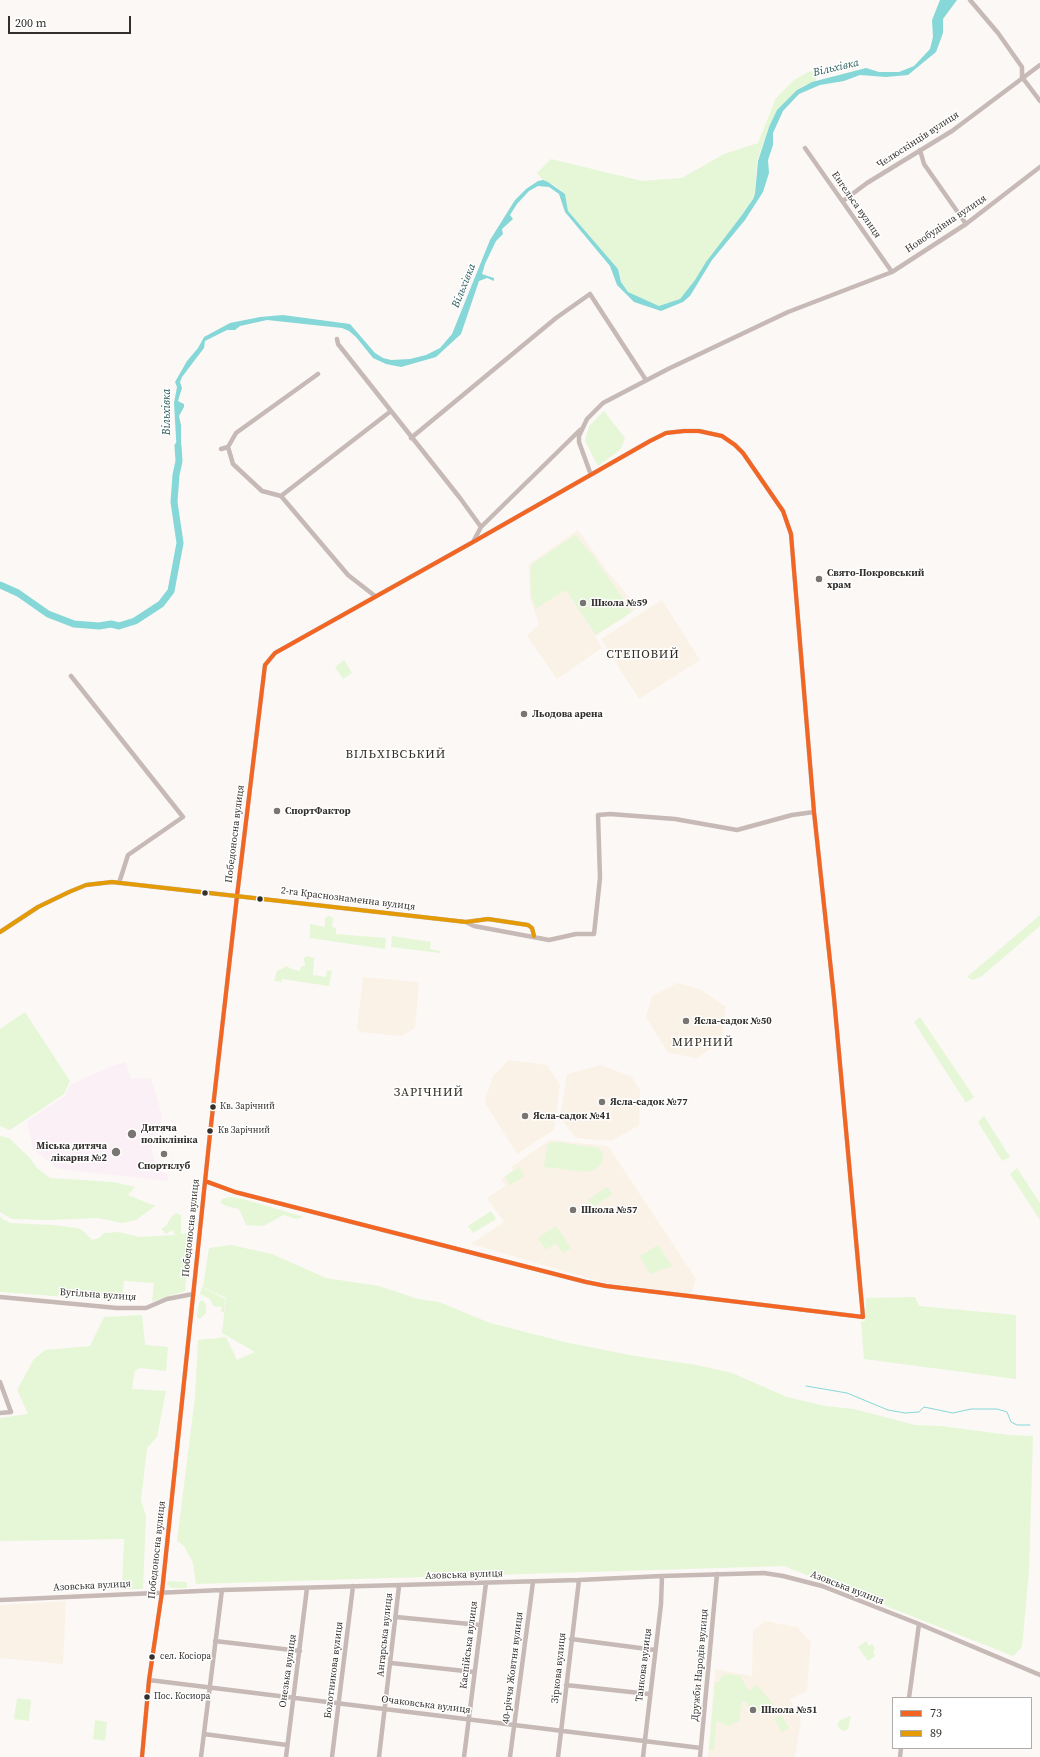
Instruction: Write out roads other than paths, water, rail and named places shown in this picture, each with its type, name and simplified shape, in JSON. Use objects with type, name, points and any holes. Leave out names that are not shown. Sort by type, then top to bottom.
[{"type":"street","points":[[970,0],[998,32],[1022,67],[1022,77],[1040,101]]},
{"type":"street","name":"Челюскінців вулиця","points":[[843,201],[920,150],[952,131],[1022,77],[1040,65]]},
{"type":"street","name":"Енгельса вулиця","points":[[804,148],[892,272]]},
{"type":"street","points":[[920,150],[924,164],[966,224]]},
{"type":"street","name":"Новобудівна вулиця","points":[[473,542],[481,527],[583,428],[587,419],[603,403],[646,380],[788,312],[892,272],[966,224],[1002,197],[1008,190],[1040,167]]},
{"type":"street","points":[[411,438],[556,318],[590,294],[646,380]]},
{"type":"street","points":[[337,339],[338,344],[460,498],[481,527]]},
{"type":"street","points":[[221,449],[228,447],[236,433],[318,374]]},
{"type":"street","points":[[281,496],[391,412]]},
{"type":"street","points":[[583,428],[579,442],[591,475]]},
{"type":"street","name":"Победоносна вулиця","points":[[142,1757],[149,1680],[162,1592],[205,1181],[237,896],[265,665],[275,653],[666,433],[684,431],[708,432],[722,436],[735,445],[743,453],[783,511],[791,534],[814,812],[833,990],[863,1317],[606,1286],[586,1282],[235,1192],[205,1181]]},
{"type":"street","points":[[228,447],[233,464],[262,491],[281,496],[348,575],[375,596]]},
{"type":"street","points":[[71,676],[183,817],[128,855],[119,883]]},
{"type":"street","points":[[534,936],[549,940],[576,934],[594,934],[600,878],[598,816],[610,814],[675,819],[737,830],[792,815],[814,812]]},
{"type":"street","name":"2-га Краснознаменна вулиця","points":[[0,932],[38,908],[69,892],[98,883],[119,883],[466,922],[488,918],[528,925],[532,928],[534,936],[474,926],[466,922]]},
{"type":"street","name":"Вугільна вулиця","points":[[0,1297],[117,1308],[146,1308],[167,1299],[193,1294]]},
{"type":"street","points":[[0,1382],[11,1412],[0,1414]]},
{"type":"street","name":"Азовська вулиця","points":[[0,1600],[162,1592],[533,1582],[748,1573],[784,1576],[822,1586],[919,1624],[1040,1675]]},
{"type":"street","name":"Дружби Народів вулиця","points":[[700,1757],[717,1574]]},
{"type":"street","name":"Танкова вулиця","points":[[643,1757],[661,1604],[662,1576]]},
{"type":"street","name":"Зіркова вулиця","points":[[558,1757],[579,1580]]},
{"type":"street","name":"40-річчя Жовтня вулиця","points":[[510,1757],[533,1582]]},
{"type":"street","name":"Каспійська вулиця","points":[[464,1757],[486,1583]]},
{"type":"street","name":"Болотникова вулиця","points":[[332,1757],[353,1586]]},
{"type":"street","name":"Ангарська вулиця","points":[[379,1757],[399,1586]]},
{"type":"street","name":"Онезька вулиця","points":[[286,1757],[307,1588]]},
{"type":"street","points":[[201,1757],[222,1590]]},
{"type":"street","points":[[396,1617],[480,1625]]},
{"type":"street","points":[[909,1697],[919,1624]]},
{"type":"street","points":[[571,1639],[655,1650]]},
{"type":"street","points":[[215,1641],[300,1651]]},
{"type":"street","points":[[391,1663],[474,1672]]},
{"type":"street","name":"Очаковська вулиця","points":[[149,1680],[701,1748]]},
{"type":"street","points":[[566,1685],[650,1694]]},
{"type":"street","points":[[204,1734],[287,1745]]},
{"type":"water","points":[[940,0],[957,0],[943,19],[943,33],[936,52],[908,75],[886,77],[860,75],[844,81],[820,85],[799,94],[783,111],[773,133],[773,145],[768,160],[769,173],[763,192],[745,220],[712,260],[690,296],[683,302],[661,311],[634,302],[617,285],[610,266],[565,212],[559,194],[549,187],[538,186],[529,191],[517,204],[510,215],[513,219],[502,229],[503,234],[496,241],[485,264],[482,274],[494,278],[494,281],[487,278],[479,281],[461,334],[436,357],[401,367],[386,364],[373,358],[356,337],[349,331],[342,328],[267,320],[240,326],[235,330],[227,330],[205,341],[204,348],[182,377],[180,382],[182,388],[178,401],[184,404],[184,407],[179,416],[181,425],[181,454],[177,455],[174,403],[177,387],[175,382],[187,361],[198,348],[204,337],[230,323],[260,317],[283,315],[350,324],[375,353],[383,358],[391,360],[410,359],[426,355],[440,348],[452,334],[490,240],[515,200],[526,189],[538,181],[543,180],[548,182],[565,194],[568,211],[618,269],[621,282],[628,292],[659,306],[680,299],[753,199],[755,194],[758,161],[769,127],[777,110],[797,90],[812,82],[866,68],[879,72],[899,72],[914,66],[930,49],[933,37],[932,20]]},
{"type":"waterway","name":"Вільхівка","points":[[0,585],[18,593],[48,614],[74,624],[99,626],[111,624],[119,626],[135,621],[161,604],[171,591],[180,543],[174,502],[176,475],[179,461],[178,446]]},
{"type":"waterway","points":[[806,1386],[847,1393],[888,1410],[905,1413],[919,1412],[924,1407],[953,1413],[971,1409],[997,1409],[1007,1412],[1011,1422],[1017,1425],[1030,1425]]},
{"type":"place","name":"Свято-Покровський храм","points":[[819,579]]},
{"type":"place","name":"Школа №59","points":[[583,603]]},
{"type":"place","name":"Льодова арена","points":[[524,714]]},
{"type":"place","name":"СпортФактор","points":[[277,811]]},
{"type":"place","name":"Ясла-садок №50","points":[[686,1021]]},
{"type":"place","name":"Ясла-садок №77","points":[[602,1102]]},
{"type":"place","name":"Кв. Зарічний","points":[[213,1107]]},
{"type":"place","name":"Ясла-садок №41","points":[[525,1116]]},
{"type":"place","name":"Кв Зарічний","points":[[210,1131]]},
{"type":"place","name":"Дитяча поліклініка","points":[[132,1134]]},
{"type":"place","name":"Міська дитяча лікарня №2","points":[[116,1152]]},
{"type":"place","name":"Спортклуб","points":[[164,1154]]},
{"type":"place","name":"Школа №57","points":[[573,1210]]},
{"type":"place","name":"сел. Косіора","points":[[152,1657]]},
{"type":"place","name":"Пос. Косиора","points":[[147,1697]]},
{"type":"place","name":"Школа №51","points":[[753,1710]]},
{"type":"district","name":"СТЕПОВИЙ","points":[[643,655]]},
{"type":"district","name":"ВІЛЬХІВСЬКИЙ","points":[[396,755]]},
{"type":"district","name":"МИРНИЙ","points":[[703,1043]]},
{"type":"district","name":"ЗАРІЧНИЙ","points":[[429,1093]]}]
